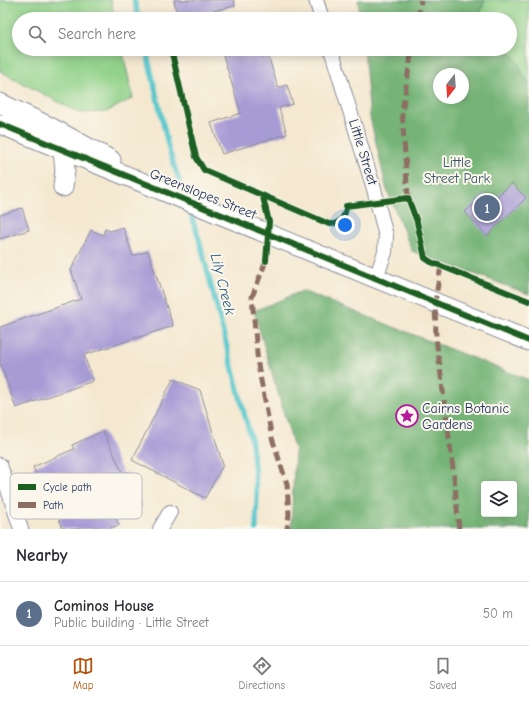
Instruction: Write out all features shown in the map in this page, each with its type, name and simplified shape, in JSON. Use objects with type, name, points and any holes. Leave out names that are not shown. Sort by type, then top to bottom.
[{"type":"street","points":[[316,0],[320,12]]},
{"type":"street","name":"Little Street","points":[[333,56],[374,189],[386,236],[385,252],[376,278]]},
{"type":"street","name":"Greenslopes Street","points":[[0,103],[103,155],[142,182]]},
{"type":"street","points":[[0,108],[48,139],[63,151],[65,170],[63,187]]},
{"type":"street","name":"Greenslopes Street","points":[[0,124],[529,341]]},
{"type":"street","points":[[0,465],[10,495]]},
{"type":"street","points":[[160,529],[170,512]]},
{"type":"street","points":[[18,519],[21,529]]},
{"type":"green space","points":[[0,0],[111,0],[114,12],[12,12],[12,56],[124,56],[133,98],[106,112],[79,113],[0,71]]},
{"type":"green space","points":[[358,0],[485,0],[481,12],[359,12]]},
{"type":"green space","points":[[485,0],[529,0],[529,85],[514,56],[517,56],[517,12],[481,12]]},
{"type":"green space","name":"Little Street Park","points":[[365,56],[514,56],[529,85],[529,294],[412,251],[387,190],[370,117]]},
{"type":"green space","name":"Cairns Botanic Gardens","points":[[302,291],[529,380],[529,529],[291,529],[295,451],[254,311]]},
{"type":"building","points":[[174,0],[234,0],[235,6],[209,12],[177,12]]},
{"type":"building","points":[[223,56],[268,56],[278,88],[287,85],[293,104],[279,108],[287,134],[222,154],[211,123],[241,113]]},
{"type":"building","points":[[512,183],[526,198],[487,236],[465,212],[484,195],[491,202]]},
{"type":"building","points":[[22,208],[29,230],[0,239],[0,215]]},
{"type":"building","points":[[123,227],[133,256],[148,251],[173,326],[84,355],[93,381],[16,408],[0,363],[0,327],[81,299],[71,270],[91,230],[103,235],[105,229],[110,231]]},
{"type":"building","points":[[173,379],[200,390],[223,465],[205,498],[132,460]]},
{"type":"building","points":[[103,431],[123,473],[36,473],[33,467],[74,449],[72,445]]},
{"type":"building","points":[[59,519],[116,519],[119,525],[108,529],[63,529]]},
{"type":"waterway","name":"Lily Creek","points":[[134,0],[137,12]]},
{"type":"waterway","name":"Lily Creek","points":[[148,56],[169,150],[184,195]]},
{"type":"waterway","name":"Lily Creek","points":[[188,206],[199,239],[252,443],[257,498],[256,529]]},
{"type":"marked path","points":[[419,12],[421,0]]},
{"type":"marked path","points":[[408,198],[402,112],[411,56]]},
{"type":"marked path","points":[[266,261],[252,297],[258,365],[272,438],[287,484],[289,515],[287,529]]},
{"type":"marked path","points":[[441,266],[435,302],[436,337],[454,476],[459,529]]},
{"type":"cycle path","points":[[173,56],[196,157],[204,170],[329,224],[336,223],[341,219],[345,213],[346,206],[408,198],[417,222],[425,258],[431,262],[529,301]]},
{"type":"cycle path","points":[[0,124],[529,341]]},
{"type":"cycle path","points":[[263,197],[269,222],[266,261]]},
{"type":"place","name":"Cominos House","points":[[487,208]]},
{"type":"place","name":"Cairns Botanic Gardens","points":[[407,416]]}]
